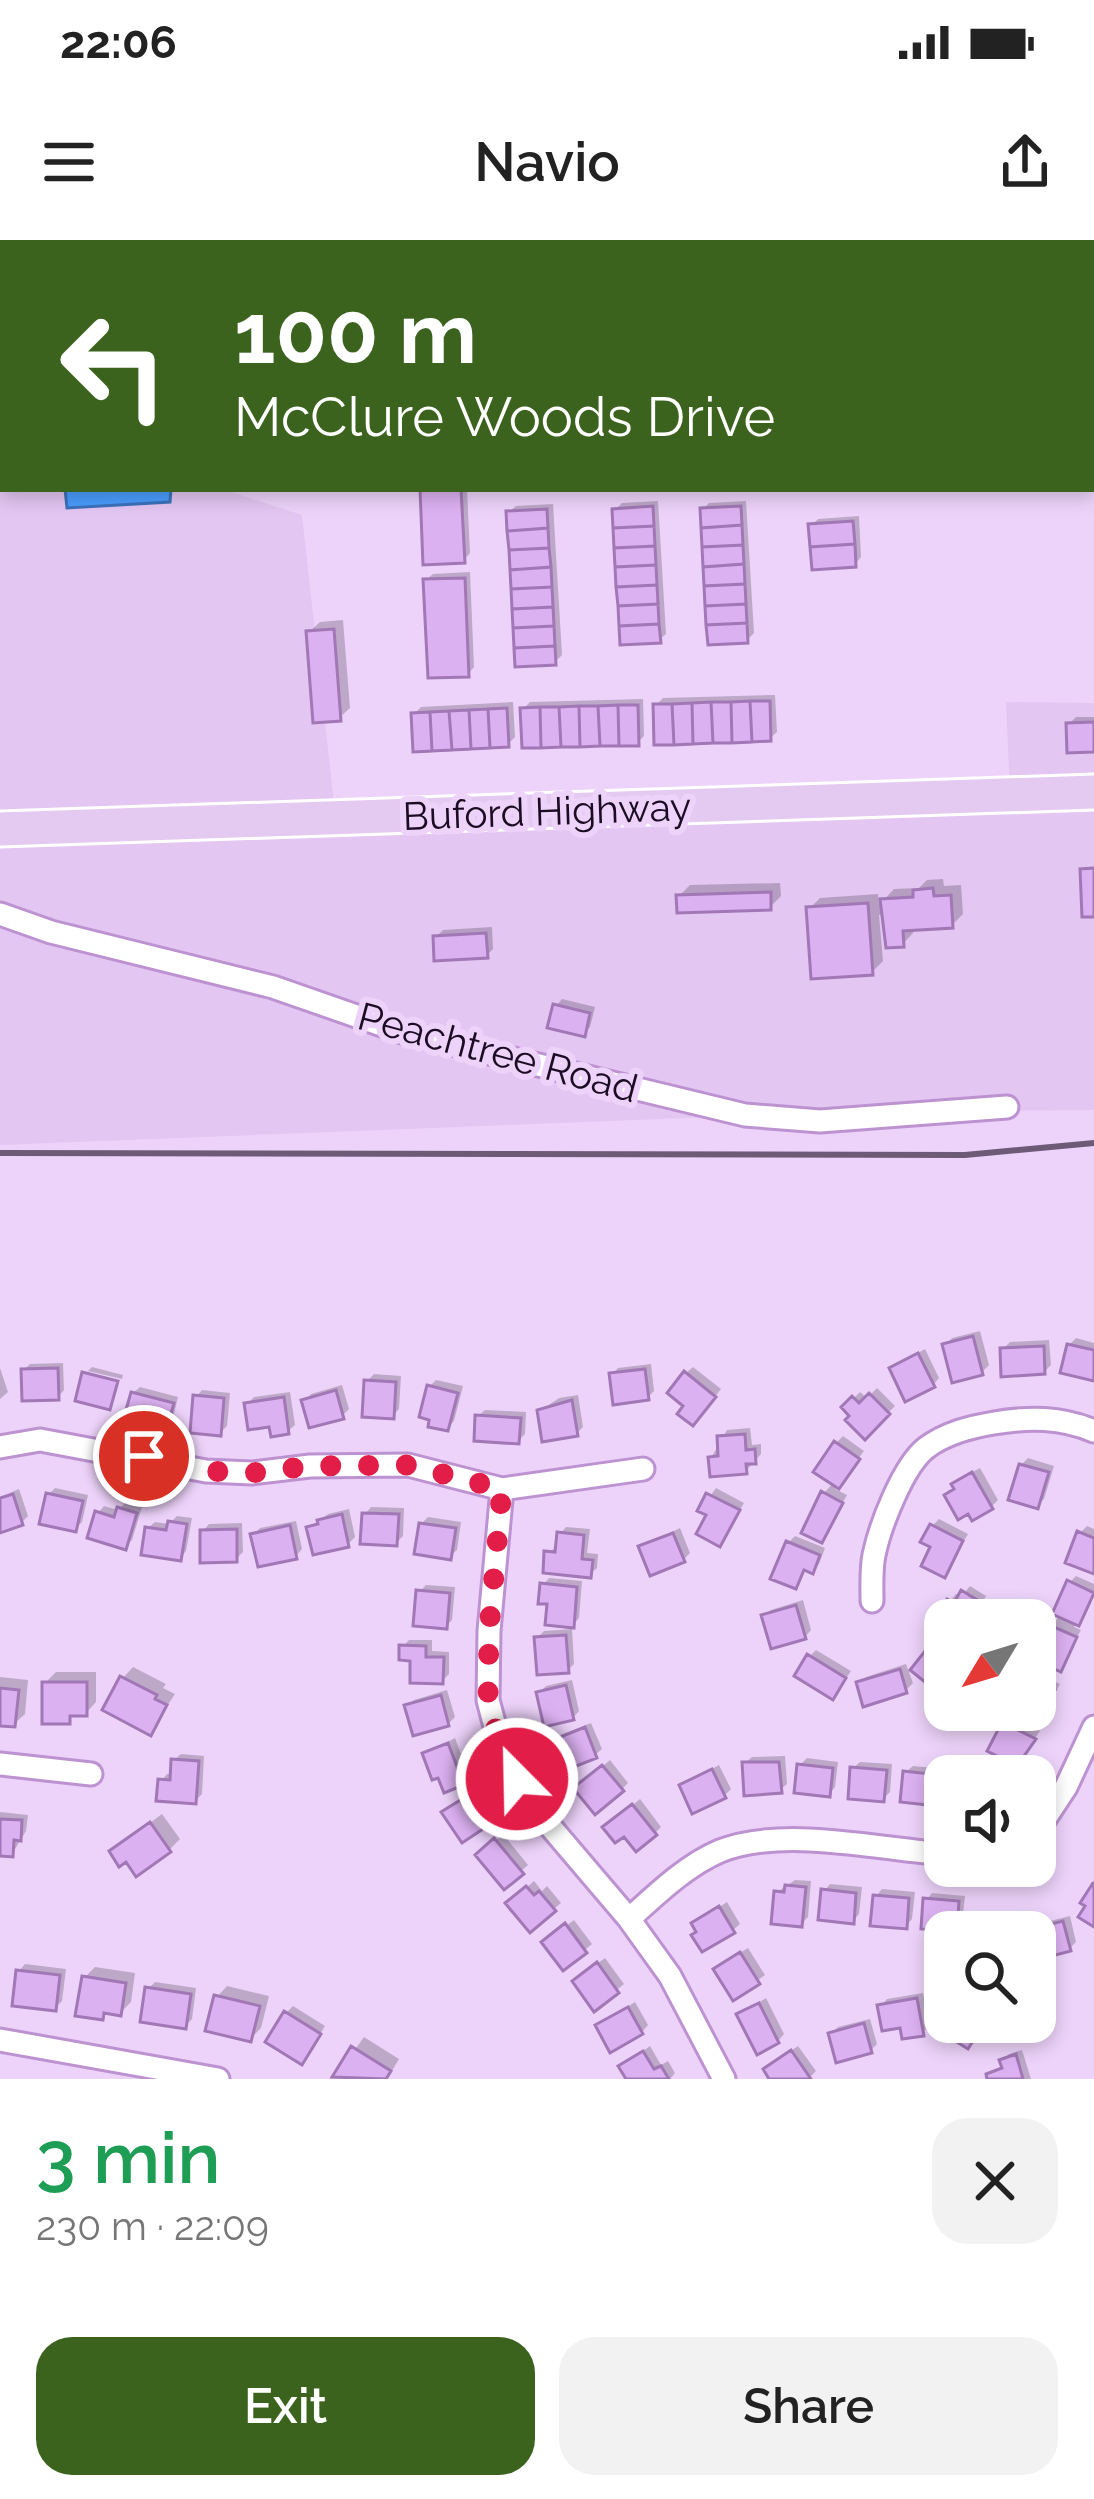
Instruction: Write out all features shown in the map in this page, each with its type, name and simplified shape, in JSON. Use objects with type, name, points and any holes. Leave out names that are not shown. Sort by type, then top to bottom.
[{"type":"main road","name":"Buford Highway","points":[[0,829],[1094,792]]},
{"type":"street","name":"Peachtree Road","points":[[0,914],[51,932],[273,988],[402,1032],[745,1115],[820,1121],[1007,1107]]},
{"type":"street","points":[[872,1601],[874,1555],[902,1479],[921,1451],[971,1427],[1009,1420],[1044,1418],[1094,1431]]},
{"type":"street","points":[[0,1447],[40,1440],[206,1471],[408,1465],[502,1489],[643,1469]]},
{"type":"street","points":[[502,1489],[489,1630],[488,1700],[502,1753],[532,1805],[629,1919],[670,1976],[724,2079]]},
{"type":"street","points":[[1056,1803],[1094,1727]]},
{"type":"street","points":[[0,1764],[92,1774]]},
{"type":"street","points":[[629,1919],[692,1867],[721,1851],[751,1843],[796,1840],[924,1851]]},
{"type":"street","points":[[0,2040],[218,2079]]},
{"type":"shaded area","points":[[0,492],[231,492],[302,515],[336,821],[1010,790],[1006,702],[1094,703],[1094,1110],[817,1113],[0,1145]]},
{"type":"water","points":[[65,492],[171,492],[170,502],[67,508]]},
{"type":"building","points":[[420,492],[461,492],[465,563],[423,565]]},
{"type":"building","points":[[653,506],[654,526],[613,528],[612,509]]},
{"type":"building","points":[[741,506],[742,525],[701,528],[700,508]]},
{"type":"building","points":[[547,509],[548,528],[507,531],[506,511]]},
{"type":"building","points":[[853,521],[855,544],[810,547],[808,524]]},
{"type":"building","points":[[742,525],[743,545],[702,547],[701,528]]},
{"type":"building","points":[[654,526],[655,546],[614,548],[613,528]]},
{"type":"building","points":[[548,528],[549,548],[509,550],[507,531]]},
{"type":"building","points":[[855,544],[856,567],[812,570],[810,547]]},
{"type":"building","points":[[743,545],[744,564],[703,567],[702,547]]},
{"type":"building","points":[[655,546],[656,565],[615,567],[614,548]]},
{"type":"building","points":[[549,548],[551,567],[510,570],[509,550]]},
{"type":"building","points":[[744,564],[745,584],[704,586],[703,567]]},
{"type":"building","points":[[656,565],[657,585],[616,587],[615,567]]},
{"type":"building","points":[[551,567],[552,587],[511,589],[510,570]]},
{"type":"building","points":[[465,578],[469,677],[428,678],[423,579]]},
{"type":"building","points":[[745,584],[746,604],[705,606],[704,586]]},
{"type":"building","points":[[657,585],[658,604],[618,606],[616,587]]},
{"type":"building","points":[[552,587],[553,607],[512,609],[511,589]]},
{"type":"building","points":[[658,604],[659,624],[619,626],[618,606]]},
{"type":"building","points":[[746,604],[747,623],[706,625],[705,606]]},
{"type":"building","points":[[553,607],[554,626],[513,628],[512,609]]},
{"type":"building","points":[[747,623],[748,643],[708,645],[706,625]]},
{"type":"building","points":[[659,624],[661,643],[620,645],[619,626]]},
{"type":"building","points":[[554,626],[555,646],[514,648],[513,628]]},
{"type":"building","points":[[334,629],[341,721],[313,723],[306,631]]},
{"type":"building","points":[[555,646],[556,665],[515,667],[514,648]]},
{"type":"building","points":[[750,701],[770,701],[771,741],[752,742]]},
{"type":"building","points":[[750,701],[752,742],[732,743],[731,702]]},
{"type":"building","points":[[711,702],[731,702],[732,743],[713,743]]},
{"type":"building","points":[[711,702],[713,743],[693,744],[692,703]]},
{"type":"building","points":[[692,703],[693,744],[674,745],[672,704]]},
{"type":"building","points":[[653,704],[672,704],[674,745],[654,745]]},
{"type":"building","points":[[618,705],[638,705],[639,746],[619,746]]},
{"type":"building","points":[[618,705],[619,746],[600,746],[598,706]]},
{"type":"building","points":[[579,706],[598,706],[600,746],[580,747]]},
{"type":"building","points":[[579,706],[580,747],[561,747],[559,707]]},
{"type":"building","points":[[540,707],[559,707],[561,747],[541,748]]},
{"type":"building","points":[[540,707],[541,748],[522,748],[520,708]]},
{"type":"building","points":[[507,708],[509,747],[490,748],[488,709]]},
{"type":"building","points":[[488,709],[490,748],[471,749],[469,710]]},
{"type":"building","points":[[469,710],[471,749],[452,750],[449,711]]},
{"type":"building","points":[[449,711],[452,750],[432,751],[430,712]]},
{"type":"building","points":[[430,712],[432,751],[413,752],[411,713]]},
{"type":"building","points":[[1094,722],[1094,752],[1067,753],[1066,723]]},
{"type":"building","points":[[1094,868],[1094,917],[1082,917],[1080,869]]},
{"type":"building","points":[[933,888],[934,896],[951,895],[953,928],[903,931],[904,947],[886,948],[880,899],[913,897],[913,890]]},
{"type":"building","points":[[771,892],[771,910],[677,913],[676,895]]},
{"type":"building","points":[[868,903],[873,975],[811,979],[806,907]]},
{"type":"building","points":[[486,933],[488,958],[434,961],[433,936]]},
{"type":"building","points":[[553,1004],[590,1013],[585,1037],[547,1028]]},
{"type":"building","points":[[973,1336],[983,1375],[952,1383],[942,1344]]},
{"type":"building","points":[[1067,1344],[1094,1350],[1094,1381],[1060,1373]]},
{"type":"building","points":[[1044,1346],[1045,1374],[1001,1377],[1000,1348]]},
{"type":"building","points":[[918,1353],[935,1387],[905,1402],[889,1368]]},
{"type":"building","points":[[58,1368],[59,1400],[22,1401],[21,1369]]},
{"type":"building","points":[[645,1369],[649,1400],[613,1405],[609,1373]]},
{"type":"building","points":[[684,1371],[716,1397],[693,1426],[677,1414],[683,1406],[667,1393]]},
{"type":"building","points":[[82,1372],[118,1381],[110,1410],[75,1401]]},
{"type":"building","points":[[364,1380],[396,1382],[394,1419],[362,1417]]},
{"type":"building","points":[[427,1385],[458,1393],[448,1431],[428,1427],[429,1420],[419,1417]]},
{"type":"building","points":[[336,1390],[344,1419],[309,1428],[301,1400]]},
{"type":"building","points":[[131,1392],[174,1403],[167,1428],[124,1417]]},
{"type":"building","points":[[869,1393],[890,1414],[865,1440],[845,1420],[849,1416],[841,1407],[852,1396],[859,1403]]},
{"type":"building","points":[[193,1395],[224,1398],[221,1436],[190,1433]]},
{"type":"building","points":[[284,1397],[289,1434],[271,1437],[269,1427],[248,1430],[244,1403]]},
{"type":"building","points":[[572,1400],[578,1436],[542,1442],[537,1410]]},
{"type":"building","points":[[475,1415],[521,1418],[519,1444],[474,1441]]},
{"type":"building","points":[[745,1434],[746,1450],[755,1449],[756,1464],[746,1464],[747,1474],[710,1477],[708,1457],[718,1456],[717,1436]]},
{"type":"building","points":[[834,1441],[860,1459],[839,1489],[813,1472]]},
{"type":"building","points":[[1019,1464],[1049,1472],[1038,1509],[1008,1500]]},
{"type":"building","points":[[972,1472],[993,1509],[972,1521],[968,1514],[958,1520],[944,1495],[954,1489],[951,1484]]},
{"type":"building","points":[[821,1491],[843,1503],[822,1543],[801,1533]]},
{"type":"building","points":[[46,1493],[83,1501],[76,1532],[39,1524]]},
{"type":"building","points":[[706,1493],[740,1510],[720,1547],[696,1534],[706,1515],[697,1511]]},
{"type":"building","points":[[13,1494],[23,1525],[0,1533],[0,1498]]},
{"type":"building","points":[[117,1507],[137,1513],[126,1550],[87,1538],[95,1511],[114,1517]]},
{"type":"building","points":[[362,1513],[399,1514],[397,1546],[360,1544]]},
{"type":"building","points":[[342,1514],[349,1547],[313,1555],[306,1527]]},
{"type":"building","points":[[168,1521],[187,1524],[181,1561],[141,1555],[145,1527],[166,1530]]},
{"type":"building","points":[[419,1523],[456,1528],[451,1560],[414,1554]]},
{"type":"building","points":[[930,1524],[963,1541],[945,1578],[921,1566],[930,1547],[920,1542]]},
{"type":"building","points":[[290,1525],[297,1559],[258,1567],[250,1534]]},
{"type":"building","points":[[237,1529],[237,1562],[200,1563],[200,1530]]},
{"type":"building","points":[[1077,1531],[1094,1538],[1094,1574],[1065,1563]]},
{"type":"building","points":[[557,1532],[584,1535],[582,1559],[593,1560],[591,1578],[543,1573],[544,1551],[555,1552]]},
{"type":"building","points":[[673,1533],[685,1562],[650,1576],[638,1546]]},
{"type":"building","points":[[786,1541],[820,1555],[813,1574],[804,1570],[796,1589],[770,1579]]},
{"type":"building","points":[[1067,1580],[1094,1593],[1079,1626],[1056,1616]]},
{"type":"building","points":[[540,1583],[577,1587],[574,1628],[545,1625],[547,1604],[538,1604]]},
{"type":"building","points":[[416,1590],[450,1593],[447,1629],[413,1626]]},
{"type":"building","points":[[796,1605],[806,1639],[771,1649],[761,1615]]},
{"type":"building","points":[[1056,1628],[1077,1637],[1061,1672],[1056,1670]]},
{"type":"building","points":[[566,1635],[569,1673],[537,1675],[534,1637]]},
{"type":"building","points":[[399,1645],[426,1646],[426,1657],[444,1657],[443,1684],[410,1683],[410,1661],[399,1660]]},
{"type":"building","points":[[924,1652],[924,1681],[910,1670]]},
{"type":"building","points":[[807,1654],[846,1678],[833,1700],[794,1676]]},
{"type":"building","points":[[900,1669],[907,1693],[863,1707],[856,1682]]},
{"type":"building","points":[[120,1676],[167,1705],[151,1736],[102,1710]]},
{"type":"building","points":[[42,1682],[87,1682],[87,1716],[70,1716],[70,1724],[42,1724]]},
{"type":"building","points":[[566,1685],[574,1720],[544,1727],[536,1692]]},
{"type":"building","points":[[0,1688],[19,1690],[15,1727],[0,1726]]},
{"type":"building","points":[[441,1695],[449,1726],[413,1736],[404,1705]]},
{"type":"building","points":[[585,1727],[597,1758],[566,1770],[562,1760],[556,1762],[548,1742]]},
{"type":"building","points":[[997,1731],[1020,1731],[1036,1739],[1025,1755],[987,1751]]},
{"type":"building","points":[[448,1743],[464,1785],[444,1793],[438,1778],[432,1780],[422,1753]]},
{"type":"building","points":[[171,1759],[199,1761],[196,1804],[156,1801],[158,1779],[170,1780]]},
{"type":"building","points":[[742,1762],[779,1762],[782,1793],[744,1796]]},
{"type":"building","points":[[797,1764],[833,1768],[830,1797],[794,1793]]},
{"type":"building","points":[[602,1765],[624,1791],[595,1815],[573,1788]]},
{"type":"building","points":[[850,1767],[887,1770],[884,1802],[848,1799]]},
{"type":"building","points":[[712,1769],[726,1798],[692,1814],[679,1785]]},
{"type":"building","points":[[903,1771],[924,1773],[924,1805],[900,1802]]},
{"type":"building","points":[[470,1794],[484,1816],[478,1820],[483,1829],[462,1843],[441,1812]]},
{"type":"building","points":[[632,1804],[657,1835],[636,1852],[624,1837],[615,1843],[602,1827]]},
{"type":"building","points":[[0,1819],[22,1820],[21,1841],[14,1840],[13,1857],[0,1856]]},
{"type":"building","points":[[150,1822],[171,1852],[136,1877],[126,1862],[119,1867],[109,1851]]},
{"type":"building","points":[[494,1838],[524,1874],[504,1890],[475,1855]]},
{"type":"building","points":[[1094,1883],[1094,1927],[1078,1917],[1085,1906],[1080,1903]]},
{"type":"building","points":[[785,1885],[806,1887],[802,1927],[771,1924],[774,1891],[784,1892]]},
{"type":"building","points":[[526,1886],[534,1895],[539,1891],[556,1911],[530,1933],[505,1903]]},
{"type":"building","points":[[821,1889],[856,1893],[854,1924],[818,1920]]},
{"type":"building","points":[[873,1895],[909,1898],[907,1929],[870,1926]]},
{"type":"building","points":[[923,1898],[959,1901],[958,1911],[924,1911],[921,1929]]},
{"type":"building","points":[[719,1906],[735,1933],[702,1952],[691,1935],[696,1932],[691,1923]]},
{"type":"building","points":[[1063,1921],[1071,1951],[1056,1955],[1056,1923]]},
{"type":"building","points":[[565,1923],[587,1953],[563,1971],[541,1942]]},
{"type":"building","points":[[740,1952],[760,1984],[733,2001],[713,1969]]},
{"type":"building","points":[[597,1962],[619,1993],[594,2012],[572,1981]]},
{"type":"building","points":[[16,1970],[60,1975],[56,2011],[12,2006]]},
{"type":"building","points":[[82,1976],[126,1983],[121,2016],[104,2013],[103,2020],[75,2016]]},
{"type":"building","points":[[145,1987],[191,1994],[186,2029],[140,2022]]},
{"type":"building","points":[[214,1995],[260,2006],[251,2042],[205,2031]]},
{"type":"building","points":[[917,1998],[924,2036],[902,2039],[900,2028],[882,2031],[877,2005]]},
{"type":"building","points":[[759,2003],[779,2043],[757,2055],[736,2014]]},
{"type":"building","points":[[628,2007],[643,2034],[610,2053],[595,2025]]},
{"type":"building","points":[[284,2011],[321,2034],[302,2065],[265,2042]]},
{"type":"building","points":[[864,2023],[872,2053],[836,2063],[828,2033]]},
{"type":"building","points":[[351,2046],[391,2071],[386,2079],[332,2077]]},
{"type":"building","points":[[791,2050],[811,2079],[769,2079],[763,2069]]},
{"type":"building","points":[[643,2051],[654,2069],[661,2066],[669,2079],[626,2079],[618,2066]]},
{"type":"building","points":[[1016,2054],[1023,2079],[987,2079],[986,2074],[1002,2068],[999,2060]]},
{"type":"railway","points":[[0,1153],[965,1155],[1094,1143]]},
{"type":"route","points":[[144,1456],[206,1471],[252,1473],[310,1466],[408,1465],[502,1489],[489,1630],[488,1700],[502,1753],[517,1779]]}]
